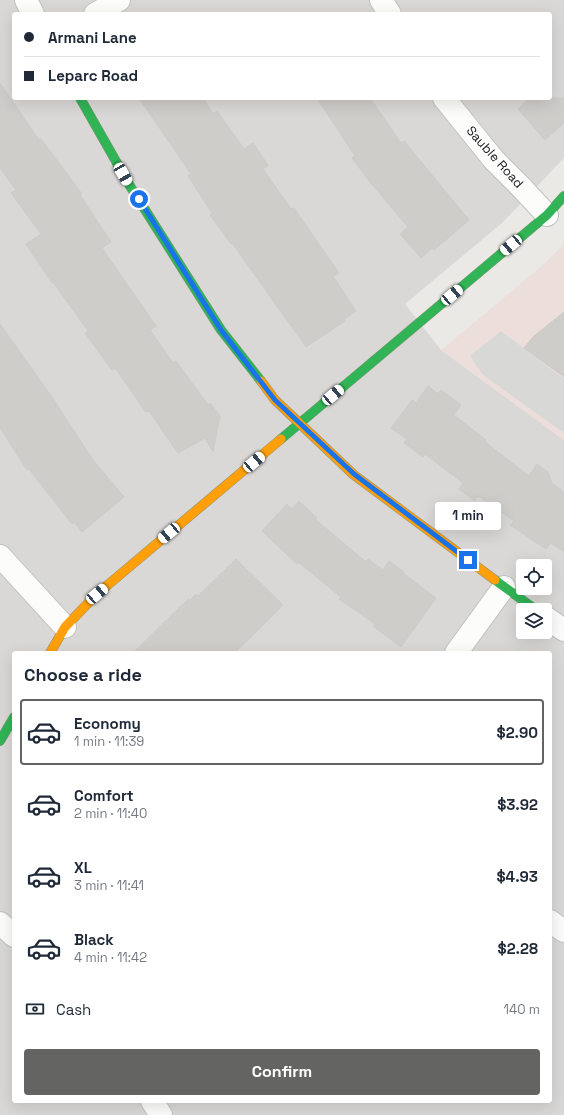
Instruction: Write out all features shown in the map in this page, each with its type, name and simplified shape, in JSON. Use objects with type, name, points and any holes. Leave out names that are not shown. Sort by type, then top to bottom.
[{"type":"street","points":[[26,0],[32,12]]},
{"type":"street","points":[[98,12],[119,0]]},
{"type":"street","points":[[381,0],[389,12]]},
{"type":"street","points":[[81,100],[130,186],[221,330],[275,400],[354,474],[526,603]]},
{"type":"street","name":"Sauble Road","points":[[446,100],[494,160],[547,215]]},
{"type":"street","points":[[51,651],[65,627],[97,594],[547,215],[564,196]]},
{"type":"street","points":[[0,556],[65,627]]},
{"type":"street","points":[[457,651],[504,587]]},
{"type":"street","points":[[552,621],[564,630]]},
{"type":"street","points":[[0,741],[12,720]]},
{"type":"street","points":[[552,922],[564,931]]},
{"type":"street","points":[[0,923],[12,934]]},
{"type":"street","points":[[153,1103],[161,1115]]},
{"type":"shaded area","points":[[0,0],[564,0],[564,158],[502,223],[405,304],[441,350],[564,440],[564,1115],[0,1115]]},
{"type":"shaded area","points":[[564,244],[564,440],[441,350],[544,264]]},
{"type":"shaded area","points":[[501,331],[564,379],[564,433],[483,375],[470,356]]},
{"type":"building","points":[[0,83],[39,140],[41,139],[82,194],[80,195],[111,242],[102,248],[156,326],[150,330],[173,363],[176,361],[208,405],[210,403],[220,416],[213,452],[205,438],[178,453],[149,411],[146,412],[115,368],[112,370],[85,333],[88,331],[53,282],[52,283],[26,244],[41,234],[11,193],[16,190],[0,168]]},
{"type":"building","points":[[552,98],[564,98],[564,123],[545,140],[518,109],[528,100],[552,100]]},
{"type":"building","points":[[140,100],[204,100],[213,114],[217,111],[244,149],[253,143],[268,165],[263,169],[291,209],[294,208],[339,273],[333,276],[356,311],[344,319],[345,321],[306,347],[232,243],[231,244],[210,215],[212,213],[188,176],[191,174]]},
{"type":"building","points":[[318,100],[371,100],[401,143],[404,141],[469,220],[434,250],[432,248],[421,258],[400,234],[408,227],[352,158],[355,156]]},
{"type":"building","points":[[564,312],[564,377],[524,348],[534,336]]},
{"type":"building","points":[[0,324],[52,397],[93,460],[124,497],[82,532],[74,522],[72,524],[71,523],[29,469],[27,470],[0,428]]},
{"type":"building","points":[[428,386],[438,394],[441,390],[461,405],[454,415],[486,440],[485,442],[529,476],[537,464],[548,472],[552,483],[564,492],[564,552],[550,543],[546,549],[510,525],[514,521],[478,496],[475,501],[459,489],[463,483],[425,454],[423,457],[404,443],[407,439],[391,428],[412,400],[416,403]]},
{"type":"building","points":[[299,501],[317,518],[316,520],[366,562],[368,559],[383,570],[389,561],[436,598],[401,647],[373,626],[375,624],[339,599],[341,597],[298,562],[297,564],[262,531],[287,504],[292,509]]},
{"type":"building","points":[[236,559],[283,605],[236,651],[135,651],[188,599],[190,600],[196,594],[198,596]]},
{"type":"traffic: fast","points":[[81,100],[130,186],[221,330],[261,381]]},
{"type":"traffic: fast","points":[[281,439],[547,215],[564,196]]},
{"type":"traffic: fast","points":[[495,580],[526,603]]},
{"type":"traffic: fast","points":[[0,741],[12,720]]},
{"type":"traffic: slow","points":[[261,381],[275,400],[354,475],[495,580]]},
{"type":"traffic: slow","points":[[51,651],[65,627],[97,594],[281,439]]},
{"type":"route","points":[[139,199],[221,330],[275,400],[354,474],[468,560]]}]
